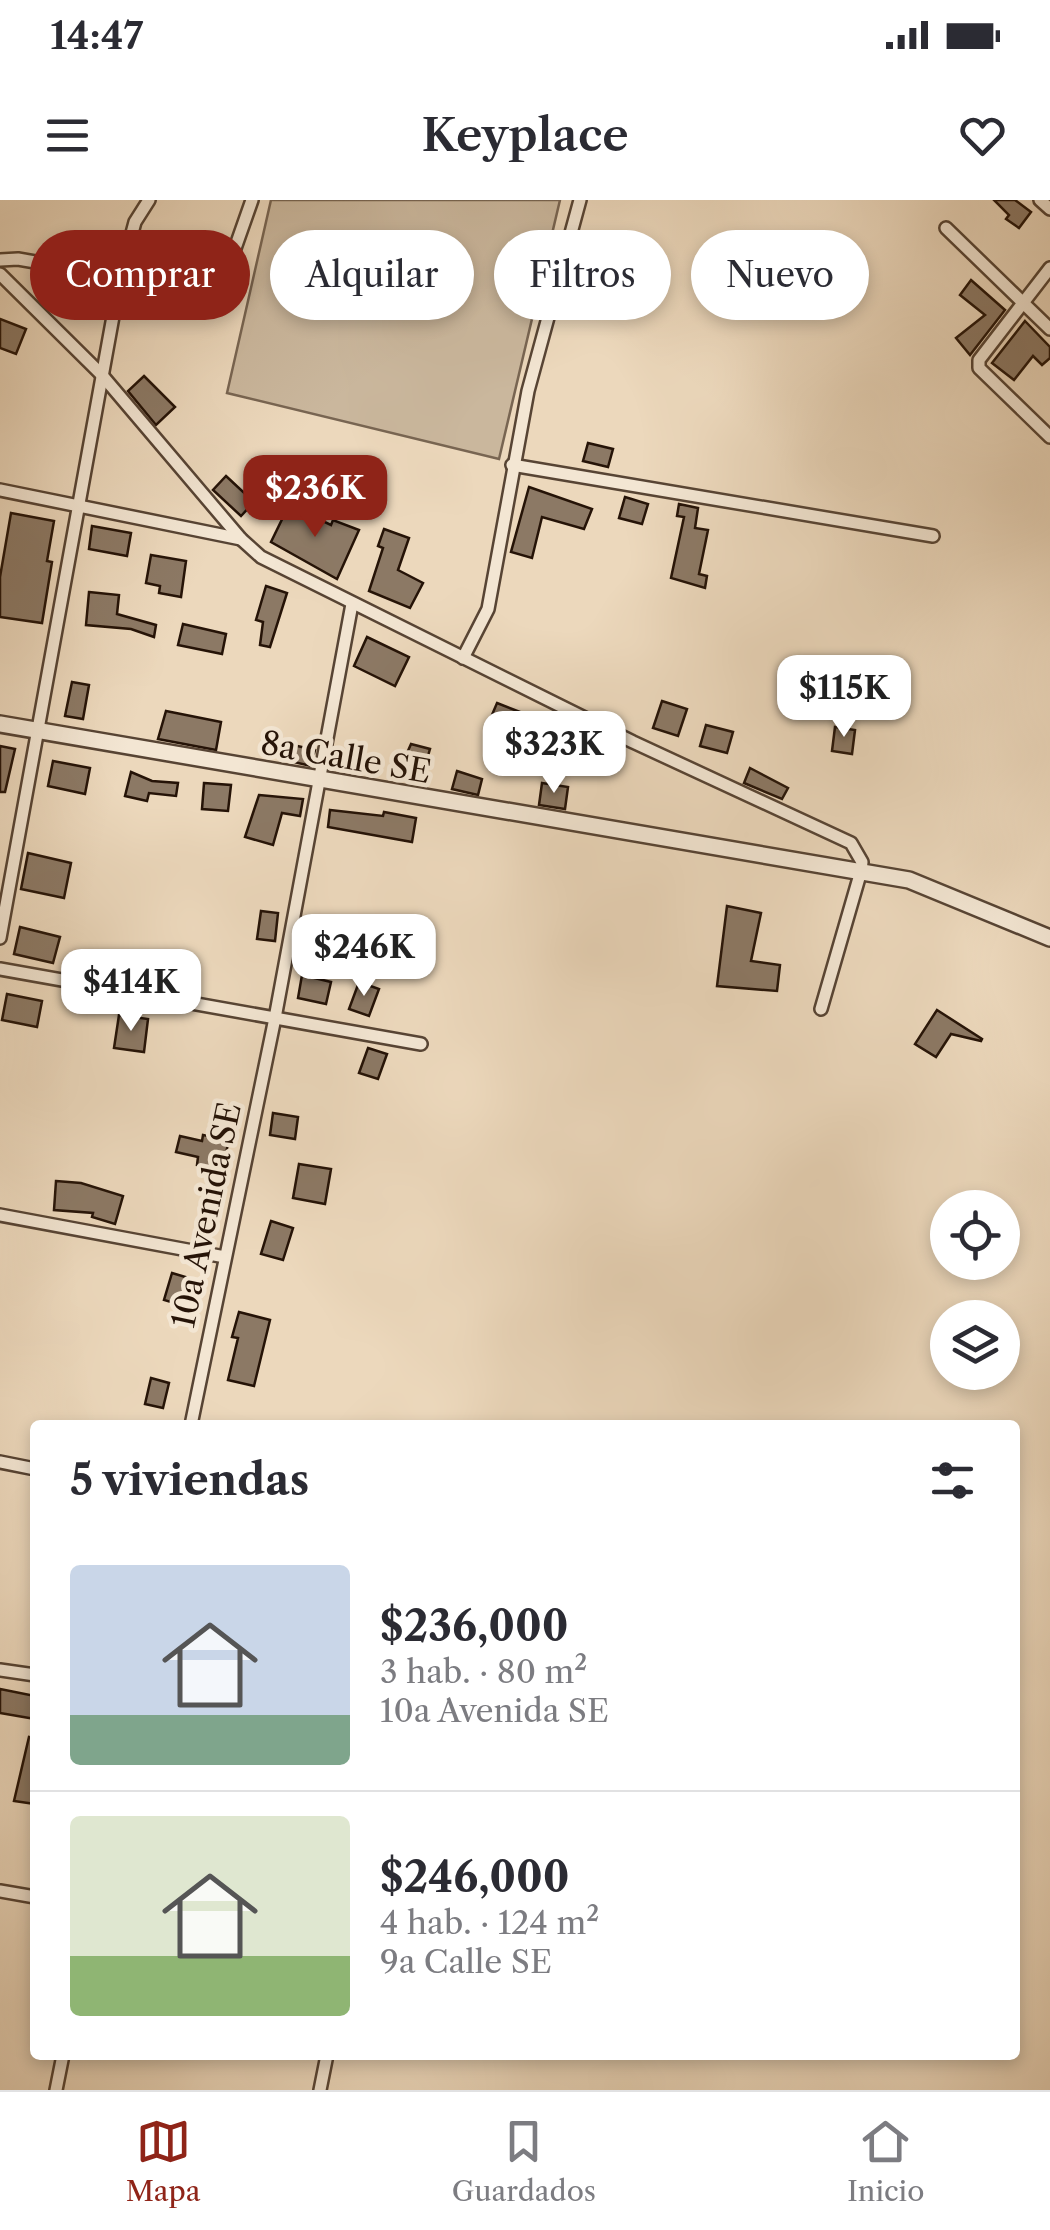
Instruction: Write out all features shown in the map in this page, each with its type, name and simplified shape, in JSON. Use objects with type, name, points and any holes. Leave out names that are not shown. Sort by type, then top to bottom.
[{"type":"street","points":[[133,230],[149,200]]},
{"type":"street","points":[[242,230],[252,200]]},
{"type":"street","points":[[462,658],[488,609],[512,465],[580,200]]},
{"type":"street","points":[[1040,200],[1050,209]]},
{"type":"street","points":[[946,228],[1050,329]]},
{"type":"street","points":[[0,260],[30,261]]},
{"type":"street","points":[[1050,268],[982,352],[979,368],[1050,437]]},
{"type":"street","points":[[0,274],[101,374],[241,539],[261,557],[462,658],[840,838],[858,851],[861,871],[820,1010]]},
{"type":"street","points":[[0,938],[112,320]]},
{"type":"street","points":[[512,465],[933,536]]},
{"type":"street","points":[[0,490],[241,539]]},
{"type":"street","name":"10a Avenida SE","points":[[192,1420],[275,1018],[352,604]]},
{"type":"street","name":"8a Calle SE","points":[[0,724],[909,880],[1050,938]]},
{"type":"street","points":[[0,968],[421,1044]]},
{"type":"street","points":[[0,1215],[226,1257]]},
{"type":"street","points":[[0,1462],[30,1468]]},
{"type":"street","points":[[0,1670],[30,1674]]},
{"type":"street","points":[[0,1891],[30,1897]]},
{"type":"street","points":[[56,2090],[62,2060]]},
{"type":"street","points":[[320,2090],[325,2060]]},
{"type":"shaded area","points":[[271,200],[560,200],[553,230],[494,230],[494,320],[532,320],[499,459],[227,393],[244,320],[250,320],[250,292]]},
{"type":"building","points":[[994,200],[1015,200],[1031,212],[1019,228],[1006,219],[1009,215]]},
{"type":"building","points":[[971,280],[1005,310],[970,355],[956,338],[985,315],[960,295]]},
{"type":"building","points":[[0,319],[26,329],[16,354],[0,348]]},
{"type":"building","points":[[1025,321],[1050,347],[1050,358],[1042,365],[1033,356],[1014,380],[992,363]]},
{"type":"building","points":[[144,376],[175,407],[156,425],[128,391]]},
{"type":"building","points":[[588,443],[613,449],[608,467],[583,461]]},
{"type":"building","points":[[226,476],[254,502],[241,516],[213,490]]},
{"type":"building","points":[[529,487],[592,509],[584,529],[542,517],[532,558],[511,552]]},
{"type":"building","points":[[625,497],[648,504],[642,524],[619,518]]},
{"type":"building","points":[[679,504],[698,508],[695,528],[708,530],[699,574],[707,576],[705,588],[671,578],[684,517],[677,516]]},
{"type":"building","points":[[289,505],[331,525],[333,520],[359,530],[337,579],[271,542]]},
{"type":"building","points":[[11,513],[54,521],[42,623],[0,617],[0,577]]},
{"type":"building","points":[[92,526],[131,533],[127,556],[89,549]]},
{"type":"building","points":[[384,529],[409,538],[398,570],[423,583],[410,608],[369,591],[383,548],[378,546]]},
{"type":"building","points":[[151,555],[186,561],[181,597],[159,593],[160,586],[146,583]]},
{"type":"building","points":[[266,586],[287,593],[270,647],[260,645],[263,622],[256,620]]},
{"type":"building","points":[[89,592],[119,595],[117,614],[156,625],[154,637],[131,629],[86,625]]},
{"type":"building","points":[[183,624],[226,634],[222,654],[178,645]]},
{"type":"building","points":[[367,637],[409,657],[395,686],[354,666]]},
{"type":"building","points":[[72,682],[89,685],[83,719],[65,716]]},
{"type":"building","points":[[662,701],[687,709],[678,736],[653,728]]},
{"type":"building","points":[[497,703],[520,712],[510,738],[486,729]]},
{"type":"building","points":[[166,711],[221,722],[216,750],[158,739]]},
{"type":"building","points":[[706,725],[733,732],[727,753],[700,746]]},
{"type":"building","points":[[835,727],[855,730],[852,754],[832,751]]},
{"type":"building","points":[[284,743],[315,750],[311,766],[281,759]]},
{"type":"building","points":[[411,744],[430,749],[422,776],[400,769]]},
{"type":"building","points":[[0,746],[15,749],[5,792],[0,792]]},
{"type":"building","points":[[53,761],[90,768],[85,794],[48,786]]},
{"type":"building","points":[[750,768],[788,788],[782,799],[744,783]]},
{"type":"building","points":[[457,771],[482,779],[478,795],[452,789]]},
{"type":"building","points":[[131,772],[152,781],[178,783],[176,796],[149,793],[147,801],[125,796]]},
{"type":"building","points":[[204,783],[231,785],[228,811],[202,809]]},
{"type":"building","points":[[542,783],[568,787],[565,809],[539,805]]},
{"type":"building","points":[[259,795],[303,799],[300,816],[282,813],[273,845],[245,837]]},
{"type":"building","points":[[330,810],[383,816],[384,812],[416,818],[412,842],[328,827]]},
{"type":"building","points":[[28,853],[71,863],[64,898],[21,889]]},
{"type":"building","points":[[727,906],[761,913],[751,961],[780,965],[777,991],[717,986]]},
{"type":"building","points":[[261,911],[278,913],[275,941],[257,939]]},
{"type":"building","points":[[20,927],[60,937],[53,963],[14,954]]},
{"type":"building","points":[[302,975],[331,982],[326,1004],[298,998]]},
{"type":"building","points":[[359,982],[379,989],[369,1016],[349,1009]]},
{"type":"building","points":[[7,994],[42,1001],[37,1027],[2,1020]]},
{"type":"building","points":[[937,1010],[981,1041],[951,1034],[936,1057],[915,1044]]},
{"type":"building","points":[[119,1015],[148,1019],[144,1052],[114,1048]]},
{"type":"building","points":[[368,1048],[387,1054],[378,1079],[359,1073]]},
{"type":"building","points":[[273,1113],[298,1117],[295,1139],[270,1135]]},
{"type":"building","points":[[203,1135],[229,1140],[222,1170],[197,1165],[198,1157],[176,1152],[180,1136],[202,1141]]},
{"type":"building","points":[[299,1164],[331,1169],[325,1204],[293,1198]]},
{"type":"building","points":[[56,1181],[81,1183],[123,1196],[115,1224],[92,1217],[93,1213],[54,1210]]},
{"type":"building","points":[[271,1221],[293,1228],[283,1260],[261,1254]]},
{"type":"building","points":[[172,1273],[199,1281],[191,1308],[164,1300]]},
{"type":"building","points":[[239,1312],[270,1320],[254,1386],[228,1380],[238,1338],[232,1337]]},
{"type":"building","points":[[151,1378],[169,1383],[163,1408],[145,1404]]},
{"type":"building","points":[[0,1689],[30,1695],[30,1718],[0,1713]]},
{"type":"building","points":[[29,1737],[30,1737],[30,1803],[14,1801]]}]
